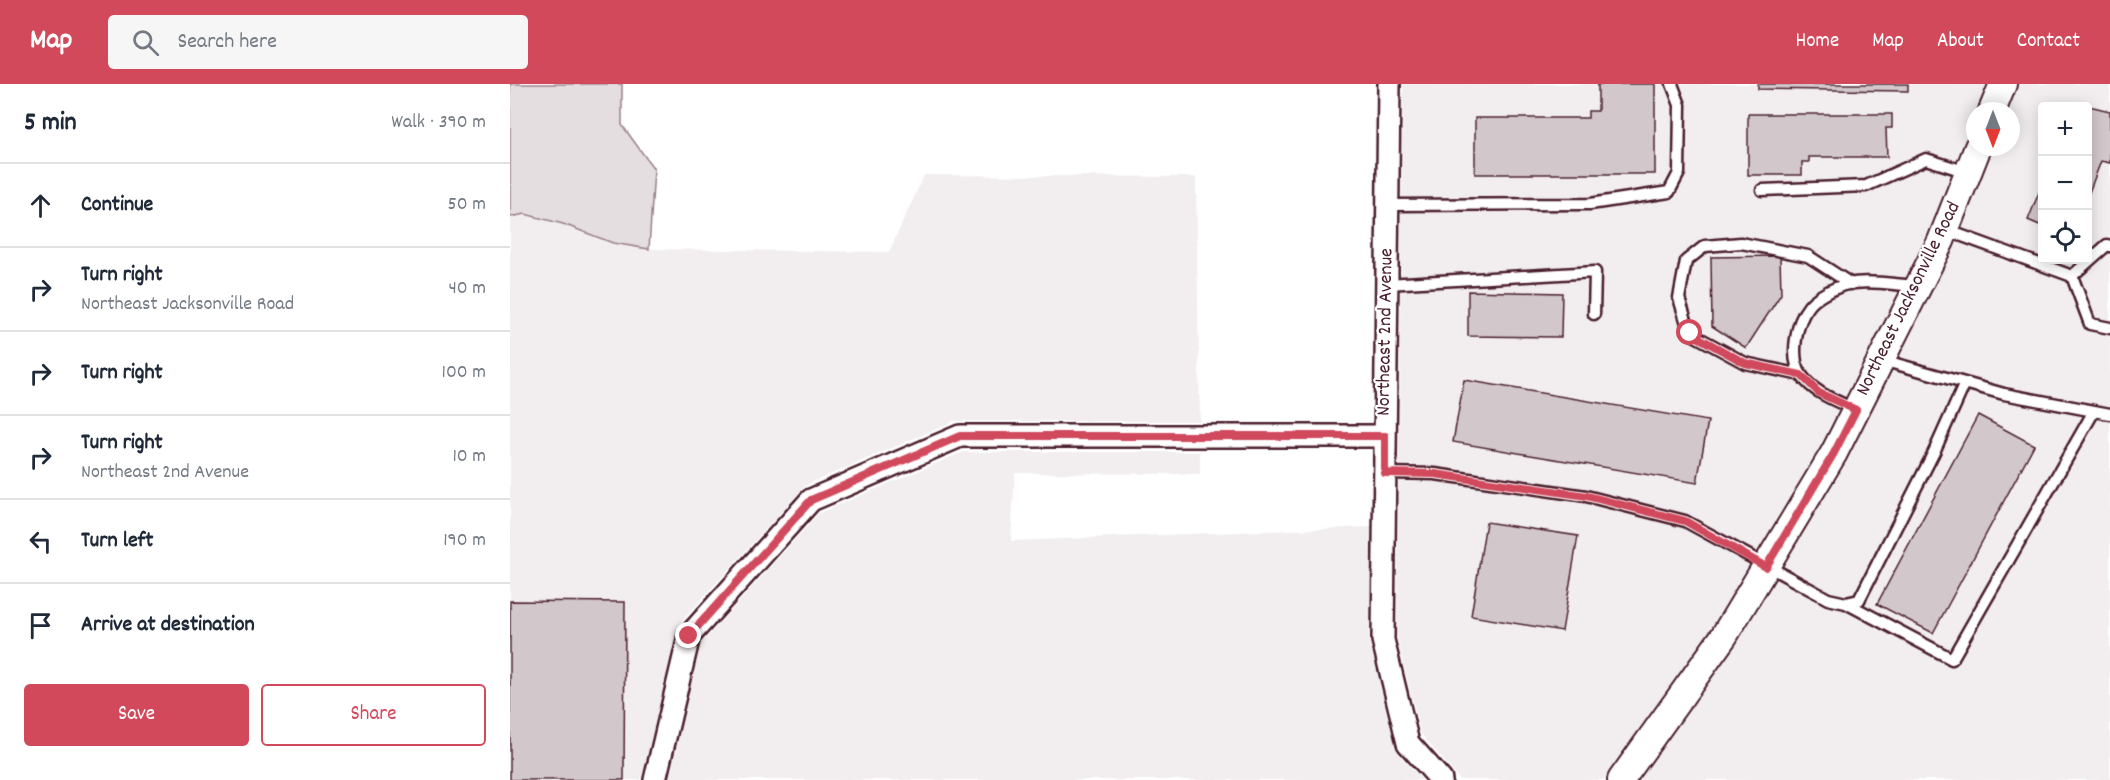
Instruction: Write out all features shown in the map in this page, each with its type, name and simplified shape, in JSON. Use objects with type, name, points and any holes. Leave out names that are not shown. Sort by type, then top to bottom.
[{"type":"street","name":"Northeast 2nd Avenue","points":[[1389,84],[1383,640],[1408,742],[1441,780]]},
{"type":"street","points":[[1996,102],[2003,84]]},
{"type":"street","name":"Northeast Jacksonville Road","points":[[1621,780],[1724,636],[1834,453],[1945,230],[1974,156]]},
{"type":"street","points":[[655,780],[689,636],[811,500],[960,436],[1385,436]]},
{"type":"lane","points":[[1388,205],[1590,204],[1669,192],[1679,173],[1680,105],[1672,84]]},
{"type":"lane","points":[[1762,190],[1866,186],[1926,159],[1968,172]]},
{"type":"lane","points":[[1945,230],[2072,276],[2090,324],[2110,328]]},
{"type":"lane","points":[[1801,375],[1745,363],[1690,333],[1679,298],[1686,261],[1706,246],[1741,243],[1808,256],[1851,284]]},
{"type":"lane","points":[[2072,276],[2107,245],[2110,246]]},
{"type":"lane","points":[[1387,284],[1595,272],[1594,314]]},
{"type":"lane","points":[[1856,410],[1819,393],[1801,375],[1796,356],[1798,329],[1810,305],[1837,287],[1857,282],[1918,286]]},
{"type":"lane","points":[[1882,360],[2004,394],[2110,414]]},
{"type":"lane","points":[[1846,603],[1860,600],[1934,452],[1965,383]]},
{"type":"lane","points":[[1385,473],[1435,474],[1587,496],[1685,521],[1766,567],[1828,599],[1846,603],[1952,659],[2094,411]]},
{"type":"shaded area","points":[[510,84],[622,84],[622,125],[654,169],[649,249],[613,243],[563,224],[525,214],[510,217]]},
{"type":"shaded area","points":[[1403,84],[1988,84],[1981,102],[1966,102],[1966,139],[1928,234],[1822,445],[1713,626],[1603,780],[1460,780],[1421,734],[1397,638]]},
{"type":"shaded area","points":[[2017,84],[2110,84],[2110,780],[1639,780],[1735,646],[1846,461],[1953,249],[1989,156],[2020,156],[2020,102],[2010,102]]},
{"type":"shaded area","points":[[924,175],[1196,177],[1200,421],[955,421],[806,485],[679,624],[641,780],[510,780],[510,217],[525,214],[649,249],[889,252]]},
{"type":"shaded area","points":[[963,452],[1200,452],[1200,474],[1015,473],[1011,541],[1371,527],[1369,640],[1395,747],[1422,780],[669,780],[701,644],[819,513]]},
{"type":"building","points":[[1598,84],[1655,84],[1655,174],[1475,174],[1475,118],[1588,118],[1588,111],[1598,111]]},
{"type":"building","points":[[1758,84],[1908,84],[1908,91],[1758,89]]},
{"type":"building","points":[[2092,107],[2110,111],[2110,163],[2101,161],[2092,185]]},
{"type":"building","points":[[1748,114],[1892,114],[1892,128],[1886,128],[1887,157],[1809,157],[1809,162],[1802,162],[1802,175],[1748,175]]},
{"type":"building","points":[[2038,195],[2038,224],[2028,220]]},
{"type":"building","points":[[1780,256],[1781,294],[1746,348],[1712,326],[1711,257]]},
{"type":"building","points":[[1468,291],[1562,293],[1561,337],[1468,336]]},
{"type":"building","points":[[1464,380],[1708,421],[1697,483],[1453,442]]},
{"type":"building","points":[[1978,415],[2034,445],[1933,633],[1877,604]]},
{"type":"building","points":[[1486,522],[1578,536],[1562,631],[1471,616]]},
{"type":"building","points":[[510,601],[625,602],[624,780],[510,780]]},
{"type":"route","points":[[689,636],[811,500],[960,436],[1385,436],[1385,473],[1435,474],[1587,496],[1685,521],[1766,567],[1834,453],[1856,410],[1819,393],[1801,375],[1745,363],[1690,333]]}]
